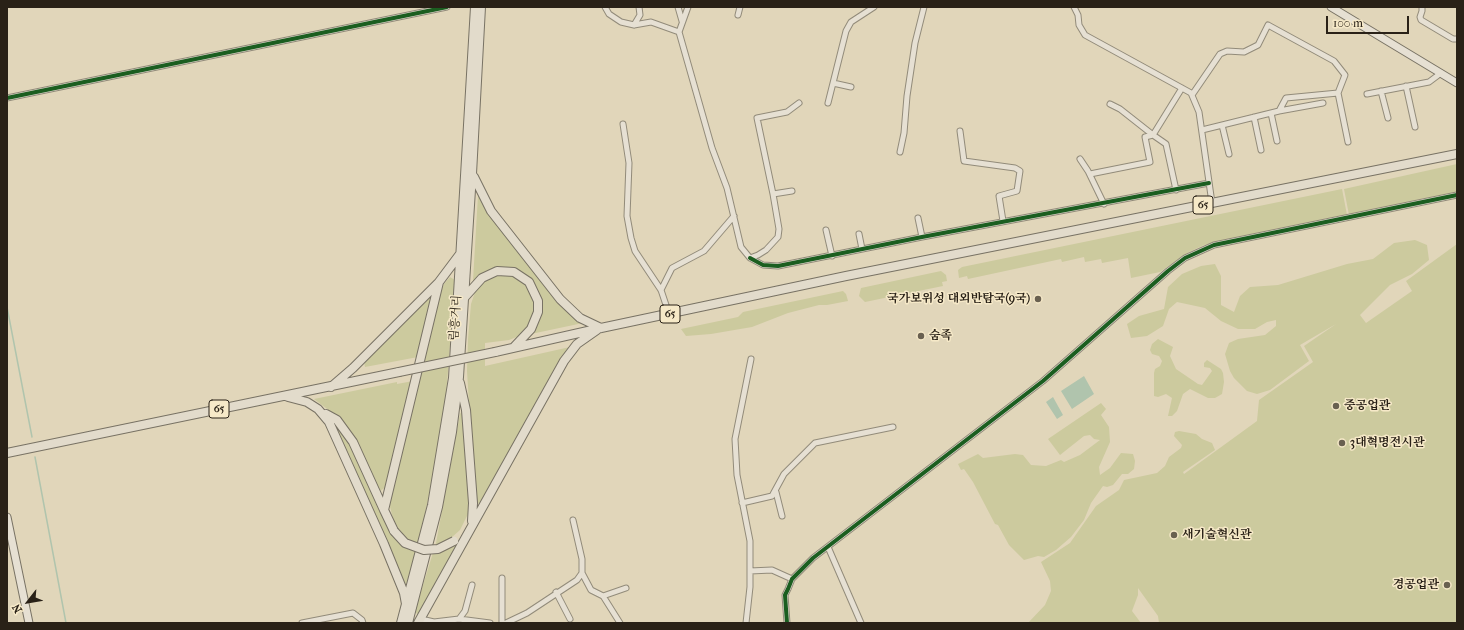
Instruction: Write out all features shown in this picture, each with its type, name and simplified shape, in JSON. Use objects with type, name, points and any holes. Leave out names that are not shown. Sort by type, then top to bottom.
[{"type":"main road","name":"림흥거리","points":[[401,623],[407,607],[432,505],[453,378],[475,7]]},
{"type":"main road","name":"림흥거리","points":[[408,623],[438,507],[452,432],[459,377],[481,7]]},
{"type":"main road","name":"65","points":[[7,453],[279,396],[330,388],[853,274],[1457,154]]},
{"type":"main road","points":[[472,174],[491,210],[560,299],[580,318],[601,328]]},
{"type":"main road","points":[[330,388],[353,368],[439,282],[460,254]]},
{"type":"main road","points":[[464,298],[482,278],[497,271],[514,272],[529,282],[538,301],[538,312],[531,329],[514,347]]},
{"type":"main road","points":[[384,510],[439,282]]},
{"type":"main road","points":[[420,621],[471,526],[564,361],[577,344],[601,328]]},
{"type":"main road","points":[[279,396],[298,398],[336,420],[344,429],[356,448],[394,531],[405,543],[424,550],[438,549],[454,541],[471,526],[473,514],[466,410],[459,377]]},
{"type":"main road","points":[[318,410],[329,422],[349,463],[404,593],[407,607]]},
{"type":"street","points":[[7,98],[446,7]]},
{"type":"street","points":[[605,7],[609,14],[621,22],[634,25],[651,22],[679,32]]},
{"type":"street","points":[[634,25],[640,15],[639,7]]},
{"type":"street","points":[[678,7],[682,22]]},
{"type":"street","points":[[688,7],[679,32],[712,148],[727,188],[742,247],[750,258],[757,263],[769,267],[832,256],[1004,221],[1209,184]]},
{"type":"street","points":[[738,15],[740,7]]},
{"type":"street","points":[[828,103],[846,31],[851,22],[874,7]]},
{"type":"street","points":[[900,152],[904,133],[907,96],[915,43],[924,7]]},
{"type":"street","points":[[1074,7],[1078,15],[1079,25],[1085,35],[1182,88],[1192,96],[1199,112],[1212,203]]},
{"type":"street","points":[[1331,7],[1457,84]]},
{"type":"street","points":[[1422,7],[1420,16],[1421,20],[1457,40]]},
{"type":"street","points":[[1192,96],[1220,54],[1227,51],[1244,52],[1258,45],[1268,25],[1334,61],[1345,74],[1338,93],[1348,142]]},
{"type":"street","points":[[1367,94],[1429,82],[1441,73]]},
{"type":"street","points":[[833,83],[851,87]]},
{"type":"street","points":[[1406,86],[1415,127]]},
{"type":"street","points":[[1090,174],[1150,162],[1145,137],[1154,135],[1182,88]]},
{"type":"street","points":[[1381,91],[1388,118]]},
{"type":"street","points":[[1279,111],[1286,98],[1338,93]]},
{"type":"street","points":[[750,258],[766,250],[778,237],[779,229],[757,118],[787,112],[799,103]]},
{"type":"street","points":[[1202,130],[1279,111],[1323,103]]},
{"type":"street","points":[[1110,104],[1120,109],[1166,144],[1176,190]]},
{"type":"street","points":[[1271,113],[1278,141]]},
{"type":"street","points":[[1254,117],[1261,150]]},
{"type":"street","points":[[623,124],[629,163],[627,216],[631,238],[635,251],[661,290],[669,314]]},
{"type":"street","points":[[1222,125],[1229,154]]},
{"type":"street","points":[[960,131],[964,161],[1015,168],[1020,171],[1017,191],[999,196],[1004,221]]},
{"type":"street","points":[[1080,159],[1090,174],[1104,204]]},
{"type":"street","points":[[773,194],[792,191]]},
{"type":"street","points":[[787,623],[785,595],[792,579],[828,546],[1043,382],[1168,271],[1194,253],[1214,245],[1457,195]]},
{"type":"street","points":[[661,290],[672,268],[704,251],[734,216]]},
{"type":"street","points":[[918,218],[922,237]]},
{"type":"street","points":[[826,230],[832,256]]},
{"type":"street","points":[[859,234],[862,249]]},
{"type":"street","points":[[746,623],[750,570],[750,540],[735,459],[735,439],[751,359]]},
{"type":"street","points":[[782,516],[776,492],[780,479],[815,443],[893,427]]},
{"type":"street","points":[[742,503],[768,498],[776,492]]},
{"type":"street","points":[[7,517],[29,623]]},
{"type":"street","points":[[573,520],[582,559],[582,573],[591,590],[603,596],[620,623]]},
{"type":"street","points":[[828,546],[861,623]]},
{"type":"street","points":[[750,570],[772,570],[792,579]]},
{"type":"street","points":[[506,623],[527,612],[556,592],[577,580],[582,573]]},
{"type":"street","points":[[502,578],[502,623]]},
{"type":"street","points":[[459,619],[465,611],[472,585]]},
{"type":"street","points":[[603,596],[626,588]]},
{"type":"street","points":[[556,592],[570,619]]},
{"type":"street","points":[[302,623],[353,613],[362,620],[363,623]]},
{"type":"street","points":[[420,621],[434,622],[459,619],[490,623]]},
{"type":"shaded area","points":[[1457,164],[1457,193],[1349,215],[1344,189]]},
{"type":"shaded area","points":[[1342,189],[1347,215],[1204,245],[1189,252],[1160,272],[1131,278],[1128,258],[1102,263],[1101,259],[1085,262],[1084,257],[1062,262],[1061,259],[968,279],[967,276],[959,278],[958,270],[962,267]]},
{"type":"shaded area","points":[[478,195],[489,211],[583,323],[531,334],[540,296],[534,284],[511,269],[473,281]]},
{"type":"shaded area","name":"3대혁명전시관","points":[[1415,240],[1427,245],[1429,260],[1412,274],[1390,285],[1360,315],[1366,323],[1412,291],[1406,281],[1457,244],[1457,623],[1159,623],[1158,616],[1138,588],[1138,595],[1132,611],[1141,623],[1028,623],[1045,605],[1051,591],[1050,581],[1041,562],[1070,543],[1096,506],[1119,490],[1124,480],[1157,473],[1165,466],[1169,457],[1181,448],[1182,445],[1174,436],[1175,432],[1179,431],[1196,434],[1202,439],[1212,443],[1215,450],[1183,472],[1184,474],[1257,421],[1259,400],[1313,362],[1304,346],[1336,324],[1300,345],[1309,361],[1270,390],[1257,394],[1247,391],[1234,378],[1230,371],[1225,354],[1229,343],[1238,339],[1265,335],[1276,326],[1276,320],[1267,322],[1255,329],[1238,329],[1221,321],[1205,308],[1177,302],[1169,309],[1163,326],[1147,336],[1131,338],[1127,324],[1139,316],[1164,309],[1168,287],[1182,274],[1201,266],[1215,264],[1221,276],[1221,305],[1234,312],[1240,296],[1250,287],[1278,285],[1347,264],[1373,259],[1394,243]]},
{"type":"shaded area","points":[[941,271],[946,275],[947,281],[942,282],[943,286],[865,302],[859,296],[861,288]]},
{"type":"shaded area","points":[[499,274],[515,276],[526,283],[536,305],[531,323],[519,336],[509,340],[485,343],[485,366],[570,347],[479,504],[475,501],[467,371],[471,304],[476,289],[483,281]]},
{"type":"shaded area","points":[[450,277],[455,280],[446,397],[435,467],[420,537],[405,588],[338,431],[339,428],[354,450],[391,535],[399,529],[394,522],[389,503],[436,304],[444,284]]},
{"type":"shaded area","points":[[843,291],[846,294],[848,301],[819,305],[788,313],[752,327],[711,334],[686,336],[681,329],[738,317],[743,312]]},
{"type":"shaded area","points":[[431,295],[432,297],[418,357],[365,367],[364,362]]},
{"type":"shaded area","points":[[1158,339],[1173,347],[1170,356],[1176,369],[1198,384],[1202,385],[1212,371],[1210,368],[1204,367],[1204,363],[1207,360],[1221,369],[1224,382],[1222,394],[1215,398],[1208,398],[1190,389],[1183,394],[1177,411],[1172,416],[1168,416],[1172,398],[1166,394],[1158,397],[1154,396],[1154,373],[1155,369],[1160,366],[1162,361],[1159,356],[1152,354],[1150,350],[1152,344]]},
{"type":"shaded area","points":[[1084,376],[1094,394],[1072,409],[1061,391]]},
{"type":"shaded area","points":[[413,381],[386,487],[380,491],[339,418],[314,399],[397,382],[397,384]]},
{"type":"shaded area","points":[[1053,397],[1063,415],[1057,419],[1046,402]]},
{"type":"shaded area","points":[[1101,403],[1106,409],[1101,415],[1109,427],[1110,442],[1099,467],[1100,475],[1110,468],[1121,453],[1133,454],[1135,461],[1134,469],[1128,474],[1122,474],[1113,485],[1107,487],[1103,486],[1091,503],[1084,520],[1071,537],[1056,550],[1044,557],[1038,556],[1024,560],[1009,545],[998,525],[995,524],[973,482],[964,469],[961,470],[958,464],[978,454],[983,458],[1015,454],[1023,455],[1031,465],[1046,466],[1061,460],[1064,462],[1080,455],[1100,440],[1094,439],[1090,435],[1084,436],[1060,455],[1048,439]]},
{"type":"shaded area","points":[[462,411],[469,501],[468,514],[460,530],[451,538],[457,546],[418,615],[415,611],[436,543],[460,414]]},
{"type":"waterway","points":[[7,307],[32,437]]},
{"type":"waterway","points":[[35,457],[66,623]]},
{"type":"cycle path","points":[[7,98],[447,7]]},
{"type":"cycle path","points":[[750,258],[763,265],[778,266],[922,237],[1209,183]]},
{"type":"cycle path","points":[[787,623],[785,595],[792,579],[813,558],[1043,381],[1168,271],[1185,258],[1214,245],[1457,195]]},
{"type":"place","name":"국가보위성 대외반탐국(9국)","points":[[1038,299]]},
{"type":"place","name":"숨족","points":[[921,336]]},
{"type":"place","name":"중공업관","points":[[1336,406]]},
{"type":"place","name":"3대혁명전시관","points":[[1342,443]]},
{"type":"place","name":"새기술혁신관","points":[[1174,535]]},
{"type":"place","name":"경공업관","points":[[1447,585]]}]
